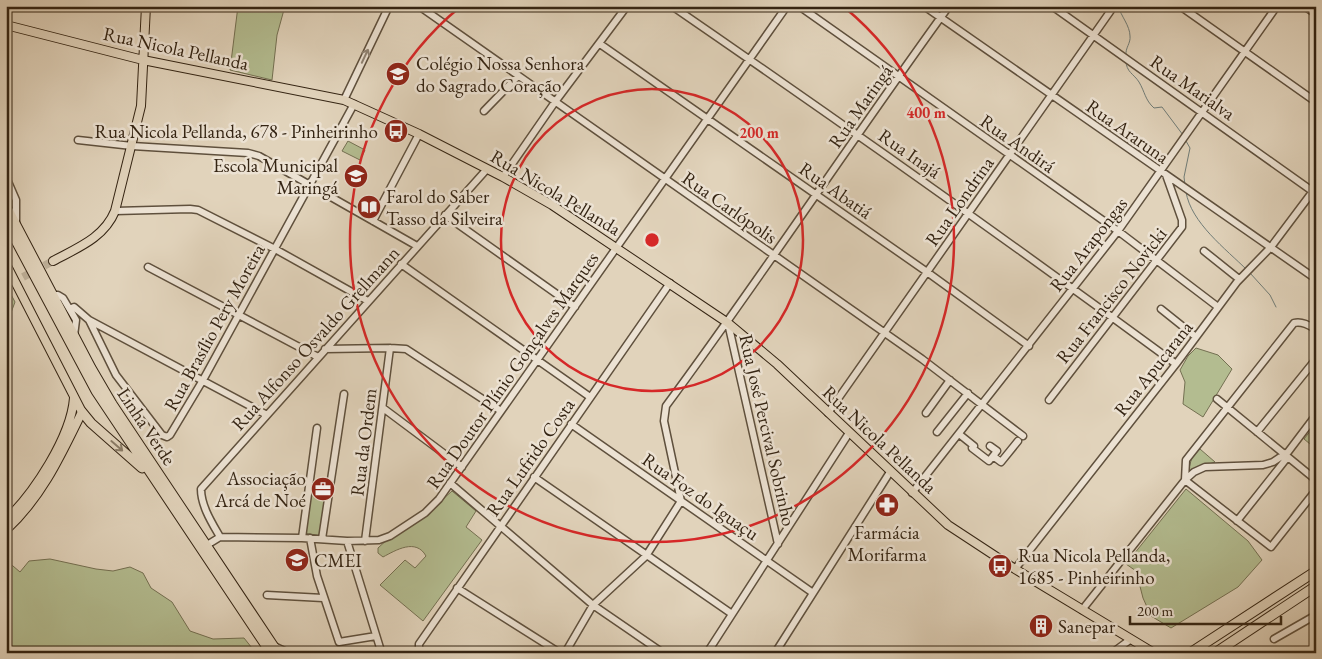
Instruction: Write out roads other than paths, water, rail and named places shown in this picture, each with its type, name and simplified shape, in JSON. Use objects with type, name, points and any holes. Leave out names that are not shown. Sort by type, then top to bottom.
[{"type":"highway","name":"Linha Verde","points":[[6,206],[112,404],[207,545],[274,650]]},
{"type":"highway","name":"Linha Verde","points":[[6,222],[89,379],[155,480],[274,650]]},
{"type":"highway","points":[[82,412],[91,423],[155,480]]},
{"type":"highway","points":[[1190,653],[1316,571]]},
{"type":"highway","points":[[1214,653],[1316,586]]},
{"type":"main road","points":[[53,261],[93,240],[112,220],[141,106],[146,6]]},
{"type":"main road","name":"Rua Nicola Pellanda","points":[[6,25],[143,60],[344,100],[419,134],[503,177],[617,248],[728,323],[777,364],[948,525],[1015,569],[1154,653]]},
{"type":"main road","points":[[6,264],[19,279],[82,412],[45,483],[28,507],[6,530]]},
{"type":"main road","points":[[6,520],[26,498],[47,467],[70,420],[74,396]]},
{"type":"street","points":[[344,100],[389,6]]},
{"type":"street","name":"Rua Carlópolis","points":[[419,6],[968,393],[1020,438],[1001,462],[993,456]]},
{"type":"street","points":[[503,177],[555,102],[627,6]]},
{"type":"street","name":"Rua Inajá","points":[[672,6],[1073,287],[1176,364]]},
{"type":"street","name":"Rua Doutor Plínio Gonçalves Marques","points":[[220,537],[310,538],[347,541],[379,540],[390,536],[425,514],[439,499],[462,467],[787,6]]},
{"type":"street","name":"Rua Andirá","points":[[799,6],[898,78],[1118,231],[1218,307]]},
{"type":"street","name":"Rua Araruna","points":[[924,6],[1316,279]]},
{"type":"street","name":"Rua Maringá","points":[[681,501],[664,421],[666,406],[728,323],[772,255],[949,6]]},
{"type":"street","name":"Rua Marialva","points":[[1052,6],[1315,191]]},
{"type":"street","points":[[1180,6],[1316,102]]},
{"type":"street","name":"Rua Arapongas","points":[[912,493],[1164,174],[1186,135],[1276,6]]},
{"type":"street","points":[[1304,6],[1316,14]]},
{"type":"street","name":"Rua Londrina","points":[[828,413],[1114,7]]},
{"type":"street","name":"Rua Abatiá","points":[[600,44],[927,272],[1029,346]]},
{"type":"street","points":[[484,111],[518,76]]},
{"type":"street","name":"Rua Brasílio Pery Moreira","points":[[89,320],[116,375],[156,428],[167,437],[170,435],[203,380],[354,104]]},
{"type":"street","points":[[373,221],[419,134]]},
{"type":"street","points":[[78,140],[132,146],[254,154],[311,184],[417,246]]},
{"type":"street","name":"Rua Alfonso Osvaldo Grellmann","points":[[220,537],[211,522],[201,498],[201,489],[487,169]]},
{"type":"street","name":"Rua Francisco Novicki","points":[[1049,400],[1182,227],[1182,220],[1164,174]]},
{"type":"street","points":[[6,176],[16,200],[16,226]]},
{"type":"street","name":"Rua Apucarana","points":[[1015,569],[1176,364],[1240,279],[1271,247],[1315,191]]},
{"type":"street","points":[[115,211],[198,210],[275,249],[368,301]]},
{"type":"street","points":[[446,215],[575,307]]},
{"type":"street","points":[[1204,251],[1240,279]]},
{"type":"street","points":[[401,264],[590,397]]},
{"type":"street","points":[[148,267],[318,357]]},
{"type":"street","name":"Rua Lufrido Costa","points":[[421,651],[419,644],[670,283]]},
{"type":"street","points":[[53,295],[61,296],[76,320],[74,336]]},
{"type":"street","points":[[70,310],[74,307],[89,320],[267,415]]},
{"type":"street","points":[[1161,309],[1196,337]]},
{"type":"street","points":[[1185,480],[1186,460],[1294,323],[1298,322],[1316,330]]},
{"type":"street","name":"Rua José Percival Sobrinho","points":[[728,323],[778,544]]},
{"type":"street","points":[[325,350],[390,348],[406,350],[501,411]]},
{"type":"street","name":"Rua da Ordem","points":[[365,541],[390,348]]},
{"type":"street","points":[[1257,432],[1316,359]]},
{"type":"street","points":[[926,413],[950,380]]},
{"type":"street","points":[[937,432],[968,393]]},
{"type":"street","points":[[322,539],[344,394]]},
{"type":"street","points":[[1217,399],[1316,480]]},
{"type":"street","points":[[383,408],[462,467]]},
{"type":"street","points":[[1237,520],[1316,415]]},
{"type":"street","name":"Rua Foz do Iguaçu","points":[[571,424],[813,593]]},
{"type":"street","points":[[302,538],[317,428]]},
{"type":"street","points":[[706,653],[849,433]]},
{"type":"street","points":[[959,434],[974,446],[972,448],[989,461],[997,451],[990,446]]},
{"type":"street","points":[[1082,610],[1185,480],[1194,472],[1205,467],[1263,465],[1286,457]]},
{"type":"street","points":[[774,653],[890,472]]},
{"type":"street","points":[[534,477],[732,614]]},
{"type":"street","points":[[1185,480],[1271,547],[1316,490]]},
{"type":"street","points":[[450,483],[593,605],[663,653]]},
{"type":"street","points":[[564,653],[593,605],[646,556],[681,501]]},
{"type":"street","points":[[207,545],[220,537]]},
{"type":"street","points":[[310,538],[316,576],[339,642],[376,636]]},
{"type":"street","points":[[347,541],[381,651]]},
{"type":"street","points":[[457,588],[560,653]]},
{"type":"street","points":[[267,595],[323,598]]},
{"type":"street","points":[[1274,639],[1316,615]]},
{"type":"street","points":[[1112,653],[1131,639]]},
{"type":"street","points":[[274,650],[289,653]]},
{"type":"waterway","points":[[1118,6],[1130,32],[1126,55]]},
{"type":"waterway","points":[[1126,61],[1127,68],[1139,82],[1151,105],[1154,108],[1162,107],[1183,135]]},
{"type":"waterway","points":[[1185,185],[1184,177],[1190,148],[1186,141]]},
{"type":"waterway","points":[[1186,192],[1189,203],[1202,225],[1247,270]]},
{"type":"waterway","points":[[1250,273],[1270,295],[1276,307]]},
{"type":"tunnel","points":[[23,277],[53,261]]},
{"type":"place","name":"Colégio Nossa Senhora do Sagrado Coração","points":[[398,74]]},
{"type":"place","name":"Rua Nicola Pellanda, 678 - Pinheirinho","points":[[396,131]]},
{"type":"place","name":"Escola Municipal Maringá","points":[[356,176]]},
{"type":"place","name":"Farol do Saber Tasso da Silveira","points":[[369,207]]},
{"type":"place","name":"Associação Arcá de Noé","points":[[323,489]]},
{"type":"place","name":"Farmácia Morifarma","points":[[887,505]]},
{"type":"place","name":"CMEI","points":[[297,560]]},
{"type":"place","name":"Rua Nicola Pellanda, 1685 - Pinheirinho","points":[[1000,566]]},
{"type":"place","name":"Sanepar","points":[[1041,626]]}]
